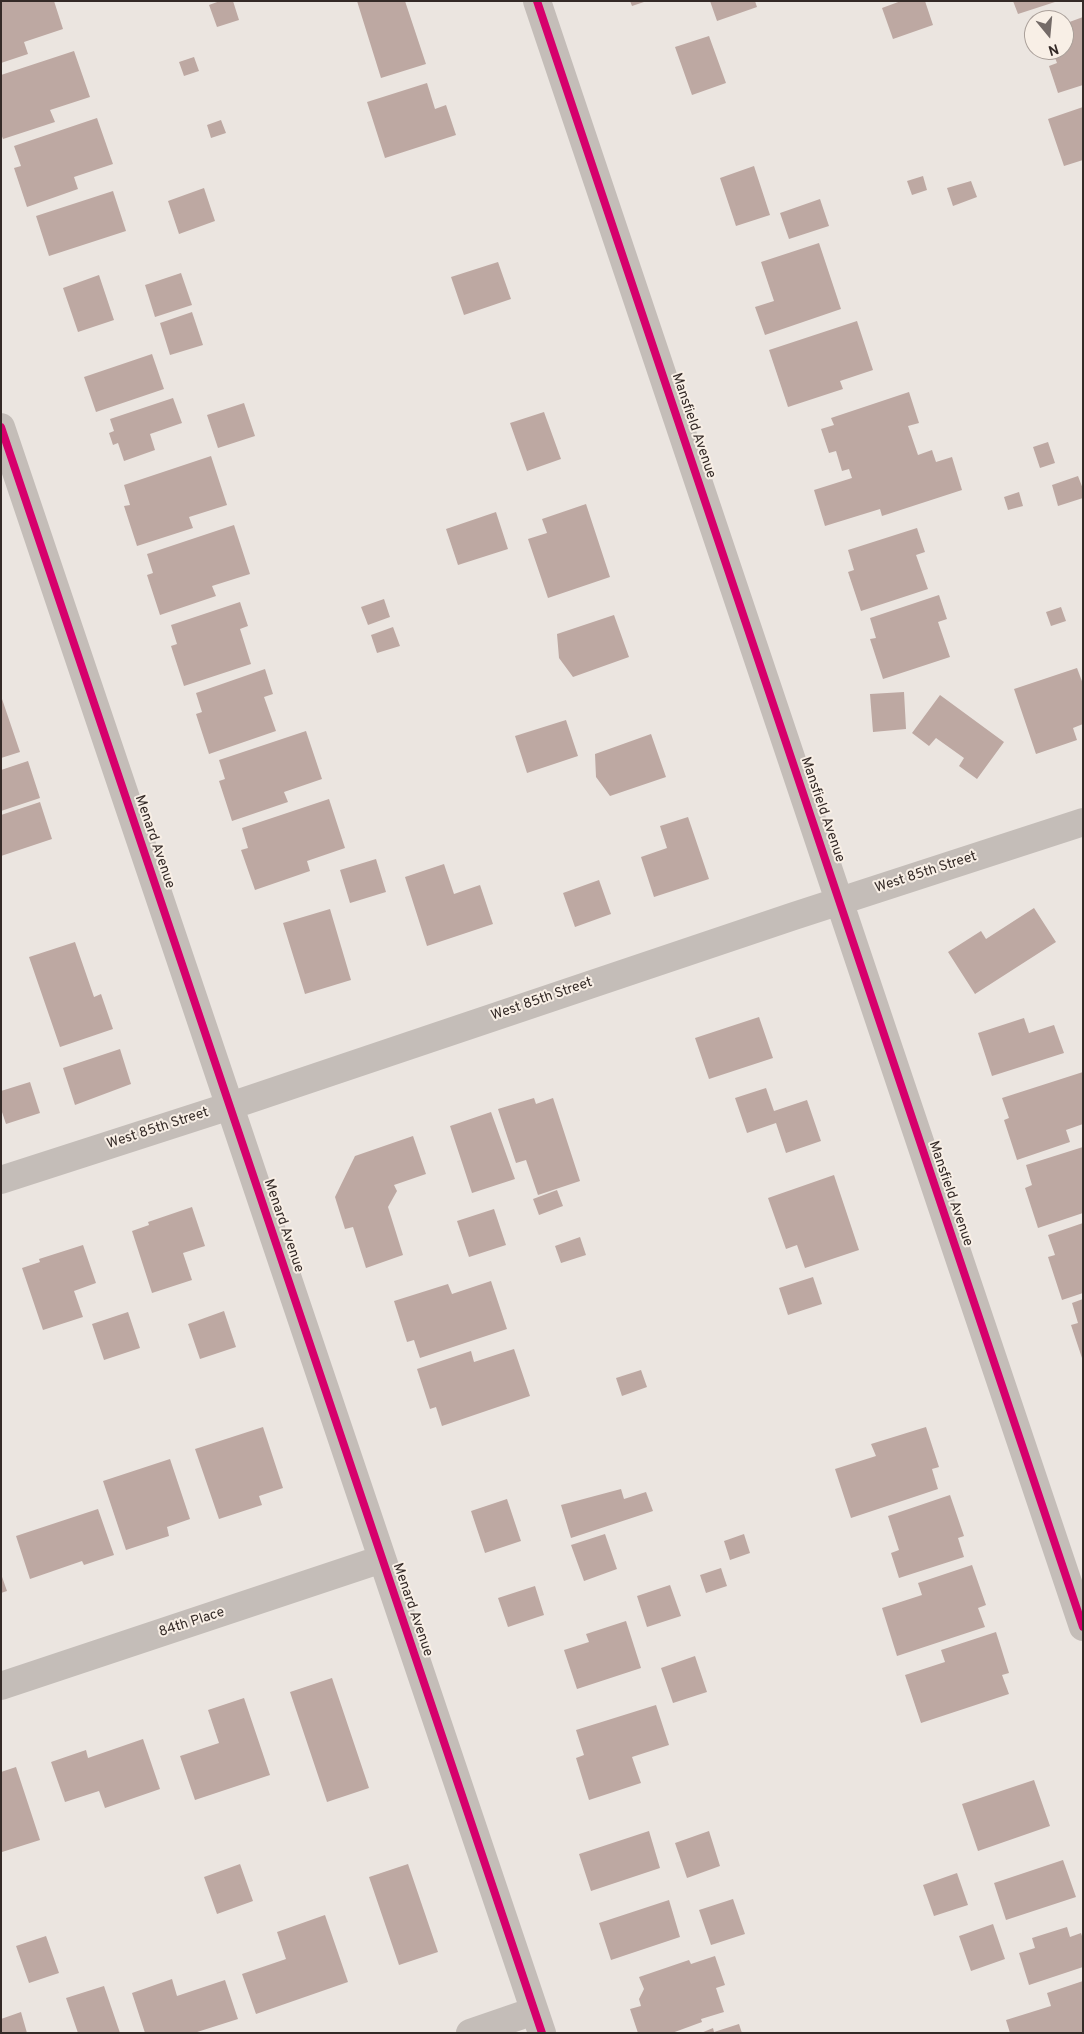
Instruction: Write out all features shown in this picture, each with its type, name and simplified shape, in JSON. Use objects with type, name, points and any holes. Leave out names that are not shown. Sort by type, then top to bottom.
[{"type":"street","name":"Mansfield Avenue","points":[[537,1],[1083,1626]]},
{"type":"street","name":"Menard Avenue","points":[[1,427],[538,2022]]},
{"type":"street","name":"West 85th Street","points":[[2,1178],[230,1106],[794,916],[1083,822]]},
{"type":"street","name":"84th Place","points":[[1,1686],[382,1559]]},
{"type":"street","points":[[470,2033],[538,2022]]},
{"type":"building","points":[[1,1],[54,1],[63,29],[24,42],[28,54],[1,63]]},
{"type":"building","points":[[220,1],[233,1],[239,20],[217,27],[209,5]]},
{"type":"building","points":[[357,1],[405,1],[426,64],[381,78]]},
{"type":"building","points":[[630,1],[644,1],[644,2],[632,6]]},
{"type":"building","points":[[710,1],[755,1],[757,7],[717,21]]},
{"type":"building","points":[[901,1],[925,1],[933,25],[893,39],[882,8]]},
{"type":"building","points":[[1013,1],[1055,1],[1030,10],[1024,10],[1024,12],[1018,14]]},
{"type":"building","points":[[1083,17],[1083,85],[1058,93],[1049,66],[1057,63],[1056,60],[1074,60],[1074,20]]},
{"type":"building","points":[[709,36],[726,83],[692,95],[675,47]]},
{"type":"building","points":[[74,51],[90,97],[50,110],[55,122],[3,139],[1,134],[1,75]]},
{"type":"building","points":[[194,57],[199,71],[184,76],[179,62]]},
{"type":"building","points":[[427,83],[435,109],[446,105],[456,135],[385,158],[367,102]]},
{"type":"building","points":[[1083,107],[1083,160],[1064,166],[1048,119]]},
{"type":"building","points":[[97,118],[113,164],[74,177],[78,189],[27,207],[14,168],[21,166],[14,146]]},
{"type":"building","points":[[221,120],[226,133],[211,138],[207,125]]},
{"type":"building","points":[[754,166],[770,215],[736,226],[720,178]]},
{"type":"building","points":[[923,176],[927,190],[912,195],[907,181]]},
{"type":"building","points":[[971,181],[977,197],[953,206],[947,188]]},
{"type":"building","points":[[204,188],[215,221],[179,234],[168,201]]},
{"type":"building","points":[[113,191],[126,231],[49,256],[36,216]]},
{"type":"building","points":[[820,199],[829,226],[789,239],[780,213]]},
{"type":"building","points":[[819,243],[841,309],[765,335],[755,307],[774,301],[761,262]]},
{"type":"building","points":[[498,262],[511,299],[464,315],[451,277]]},
{"type":"building","points":[[181,273],[192,305],[155,317],[145,285]]},
{"type":"building","points":[[99,275],[114,320],[78,332],[63,288]]},
{"type":"building","points":[[192,312],[203,345],[170,355],[160,323]]},
{"type":"building","points":[[857,321],[873,370],[840,381],[843,389],[788,407],[769,350]]},
{"type":"building","points":[[152,354],[164,389],[96,412],[84,377]]},
{"type":"building","points":[[909,392],[919,423],[908,426],[918,455],[932,450],[936,462],[952,457],[962,490],[882,516],[880,509],[825,526],[814,490],[852,478],[849,469],[842,471],[836,451],[829,453],[821,429],[834,425],[831,418]]},
{"type":"building","points":[[173,398],[182,423],[150,434],[155,450],[124,461],[118,443],[113,445],[109,433],[114,431],[110,419]]},
{"type":"building","points":[[244,403],[255,436],[218,448],[207,415]]},
{"type":"building","points":[[544,412],[561,459],[527,471],[510,423]]},
{"type":"building","points":[[1048,442],[1055,463],[1040,468],[1033,447]]},
{"type":"building","points":[[211,456],[227,505],[189,517],[193,528],[137,546],[124,506],[130,505],[124,485]]},
{"type":"building","points":[[1078,476],[1083,489],[1083,498],[1058,506],[1052,485]]},
{"type":"building","points":[[1019,492],[1023,506],[1008,510],[1004,497]]},
{"type":"building","points":[[586,504],[610,577],[548,598],[528,539],[547,533],[542,519]]},
{"type":"building","points":[[496,512],[508,549],[458,565],[446,529]]},
{"type":"building","points":[[234,525],[250,574],[212,586],[216,596],[160,615],[147,575],[153,573],[147,554]]},
{"type":"building","points":[[917,528],[925,552],[916,555],[928,589],[861,611],[848,572],[854,570],[848,550]]},
{"type":"building","points":[[939,595],[947,619],[938,622],[950,657],[883,679],[870,639],[876,638],[870,618]]},
{"type":"building","points":[[384,599],[390,617],[368,625],[361,607]]},
{"type":"building","points":[[240,602],[248,626],[240,629],[251,664],[184,686],[171,646],[177,644],[171,625]]},
{"type":"building","points":[[1061,607],[1066,621],[1051,626],[1046,612]]},
{"type":"building","points":[[614,615],[629,657],[573,677],[559,658],[557,634]]},
{"type":"building","points":[[393,627],[400,646],[377,653],[371,635]]},
{"type":"building","points":[[1077,668],[1083,684],[1083,724],[1073,728],[1077,740],[1036,754],[1014,689]]},
{"type":"building","points":[[265,669],[273,694],[264,697],[276,731],[209,754],[196,714],[202,712],[196,693]]},
{"type":"building","points":[[904,692],[906,729],[873,732],[870,694]]},
{"type":"building","points":[[940,695],[1004,742],[977,779],[959,766],[964,758],[936,738],[929,746],[912,733]]},
{"type":"building","points":[[1,696],[20,752],[1,758]]},
{"type":"building","points":[[566,720],[578,756],[527,773],[515,736]]},
{"type":"building","points":[[306,731],[322,779],[284,792],[288,802],[232,821],[219,781],[225,779],[219,760]]},
{"type":"building","points":[[651,734],[666,777],[610,796],[596,777],[595,754]]},
{"type":"building","points":[[28,761],[40,798],[1,811],[1,770]]},
{"type":"building","points":[[329,799],[345,848],[307,861],[310,871],[255,890],[241,850],[248,848],[242,828]]},
{"type":"building","points":[[40,802],[52,839],[1,856],[1,815]]},
{"type":"building","points":[[688,817],[709,879],[654,897],[641,857],[667,848],[660,826]]},
{"type":"building","points":[[376,859],[386,892],[350,903],[340,870]]},
{"type":"building","points":[[444,864],[454,894],[480,885],[493,924],[427,946],[405,877]]},
{"type":"building","points":[[599,880],[611,914],[575,927],[563,893]]},
{"type":"building","points":[[1034,908],[1056,942],[975,994],[948,952],[981,931],[986,939]]},
{"type":"building","points":[[330,909],[351,980],[305,994],[283,923]]},
{"type":"building","points":[[75,942],[94,997],[101,994],[113,1029],[60,1047],[29,957]]},
{"type":"building","points":[[759,1017],[773,1058],[709,1079],[695,1038]]},
{"type":"building","points":[[1024,1018],[1029,1033],[1054,1025],[1064,1053],[992,1076],[978,1033]]},
{"type":"building","points":[[120,1049],[131,1084],[75,1105],[63,1068]]},
{"type":"building","points":[[1083,1072],[1083,1124],[1066,1130],[1070,1142],[1017,1160],[1004,1120],[1009,1118],[1002,1098]]},
{"type":"building","points":[[30,1082],[40,1113],[6,1124],[1,1109],[1,1091]]},
{"type":"building","points":[[766,1088],[774,1111],[807,1100],[821,1141],[786,1153],[776,1123],[747,1133],[735,1098]]},
{"type":"building","points":[[534,1098],[536,1104],[553,1098],[580,1181],[538,1195],[526,1160],[516,1163],[498,1109]]},
{"type":"building","points":[[491,1112],[515,1179],[472,1193],[450,1126]]},
{"type":"building","points":[[413,1136],[426,1174],[394,1185],[397,1191],[388,1207],[403,1255],[366,1268],[353,1227],[345,1229],[335,1197],[355,1156]]},
{"type":"building","points":[[1083,1147],[1083,1213],[1038,1228],[1025,1188],[1032,1185],[1026,1165]]},
{"type":"building","points":[[834,1175],[859,1250],[805,1268],[797,1245],[786,1249],[768,1198]]},
{"type":"building","points":[[557,1190],[563,1206],[539,1215],[533,1199]]},
{"type":"building","points":[[192,1207],[205,1246],[183,1253],[192,1280],[152,1293],[132,1231],[149,1225],[148,1222]]},
{"type":"building","points":[[494,1209],[506,1245],[469,1257],[457,1221]]},
{"type":"building","points":[[1083,1223],[1083,1293],[1062,1300],[1048,1257],[1055,1255],[1048,1235]]},
{"type":"building","points":[[580,1237],[586,1255],[561,1263],[555,1246]]},
{"type":"building","points":[[83,1245],[96,1283],[74,1291],[83,1317],[43,1330],[22,1268],[40,1262],[39,1259]]},
{"type":"building","points":[[813,1277],[822,1304],[788,1315],[779,1288]]},
{"type":"building","points":[[491,1281],[507,1329],[420,1358],[414,1340],[407,1342],[394,1301],[448,1284],[452,1294]]},
{"type":"building","points":[[1083,1299],[1082,1358],[1071,1325],[1078,1323],[1072,1303]]},
{"type":"building","points":[[224,1311],[236,1347],[200,1359],[188,1324]]},
{"type":"building","points":[[128,1312],[140,1348],[104,1360],[92,1324]]},
{"type":"building","points":[[514,1349],[530,1396],[442,1426],[436,1407],[430,1409],[417,1369],[471,1351],[474,1362]]},
{"type":"building","points":[[641,1370],[647,1387],[622,1396],[616,1378]]},
{"type":"building","points":[[263,1427],[283,1488],[259,1496],[262,1505],[219,1519],[195,1449]]},
{"type":"building","points":[[926,1427],[939,1467],[932,1469],[938,1489],[851,1518],[835,1469],[876,1456],[871,1444]]},
{"type":"building","points":[[170,1459],[190,1519],[167,1527],[169,1536],[126,1550],[103,1481]]},
{"type":"building","points":[[621,1489],[624,1499],[646,1492],[653,1511],[571,1538],[561,1505]]},
{"type":"building","points":[[950,1495],[964,1536],[958,1538],[964,1557],[899,1578],[891,1553],[899,1550],[888,1516]]},
{"type":"building","points":[[507,1499],[521,1541],[485,1553],[471,1511]]},
{"type":"building","points":[[98,1509],[114,1555],[84,1565],[82,1561],[30,1579],[16,1536]]},
{"type":"building","points":[[605,1534],[617,1569],[584,1581],[571,1545]]},
{"type":"building","points":[[744,1534],[750,1553],[730,1560],[724,1541]]},
{"type":"building","points":[[972,1565],[986,1605],[978,1608],[985,1627],[897,1656],[882,1608],[922,1595],[918,1583]]},
{"type":"building","points":[[721,1568],[727,1586],[706,1593],[700,1575]]},
{"type":"building","points":[[1,1574],[7,1591],[1,1593]]},
{"type":"building","points":[[670,1585],[681,1616],[647,1627],[637,1596]]},
{"type":"building","points":[[535,1586],[544,1615],[508,1627],[498,1598]]},
{"type":"building","points":[[626,1621],[641,1668],[577,1689],[564,1650],[589,1642],[586,1634]]},
{"type":"building","points":[[996,1632],[1009,1673],[1002,1675],[1009,1694],[921,1723],[905,1675],[945,1662],[941,1650]]},
{"type":"building","points":[[695,1656],[707,1692],[673,1703],[661,1668]]},
{"type":"building","points":[[332,1678],[369,1788],[327,1802],[290,1692]]},
{"type":"building","points":[[244,1698],[270,1775],[195,1800],[180,1756],[219,1743],[208,1710]]},
{"type":"building","points":[[656,1705],[669,1745],[632,1757],[641,1783],[589,1800],[576,1758],[584,1755],[576,1730]]},
{"type":"building","points":[[143,1739],[160,1789],[105,1808],[99,1791],[65,1802],[51,1762],[86,1750],[88,1758]]},
{"type":"building","points":[[16,1767],[40,1840],[2,1852],[1,1772]]},
{"type":"building","points":[[1034,1780],[1050,1826],[978,1851],[962,1804]]},
{"type":"building","points":[[649,1831],[660,1868],[591,1891],[579,1854]]},
{"type":"building","points":[[709,1831],[720,1866],[687,1878],[675,1843]]},
{"type":"building","points":[[1063,1860],[1076,1897],[1006,1920],[994,1883]]},
{"type":"building","points":[[240,1864],[253,1901],[217,1914],[204,1877]]},
{"type":"building","points":[[408,1864],[438,1952],[399,1965],[369,1877]]},
{"type":"building","points":[[957,1873],[968,1905],[934,1916],[923,1885]]},
{"type":"building","points":[[733,1899],[745,1934],[711,1945],[699,1910]]},
{"type":"building","points":[[669,1900],[680,1937],[611,1960],[599,1923]]},
{"type":"building","points":[[325,1915],[348,1982],[256,2014],[242,1974],[286,1959],[277,1932]]},
{"type":"building","points":[[993,1924],[1005,1959],[971,1971],[959,1936]]},
{"type":"building","points":[[1067,1927],[1070,1937],[1081,1933],[1083,1939],[1083,1967],[1029,1985],[1019,1953],[1035,1948],[1032,1938]]},
{"type":"building","points":[[46,1936],[59,1973],[29,1983],[16,1946]]},
{"type":"building","points":[[715,1956],[725,1985],[716,1988],[724,2012],[701,2019],[702,2022],[672,2033],[638,2033],[630,2009],[641,2006],[639,1999],[644,1989],[639,1977],[689,1960],[691,1964]]},
{"type":"building","points":[[172,1979],[177,1996],[225,1980],[238,2019],[194,2033],[145,2033],[132,1993]]},
{"type":"building","points":[[1083,1981],[1083,2033],[1010,2033],[1006,2020],[1051,2006],[1047,1993]]},
{"type":"building","points":[[104,1986],[120,2033],[78,2033],[66,1998]]},
{"type":"building","points":[[21,2012],[27,2033],[1,2033],[1,2019]]},
{"type":"building","points":[[739,2024],[742,2033],[701,2033],[713,2028],[714,2032]]},
{"type":"cycle path","points":[[537,1],[1083,1627]]},
{"type":"cycle path","points":[[1,427],[542,2033]]}]
